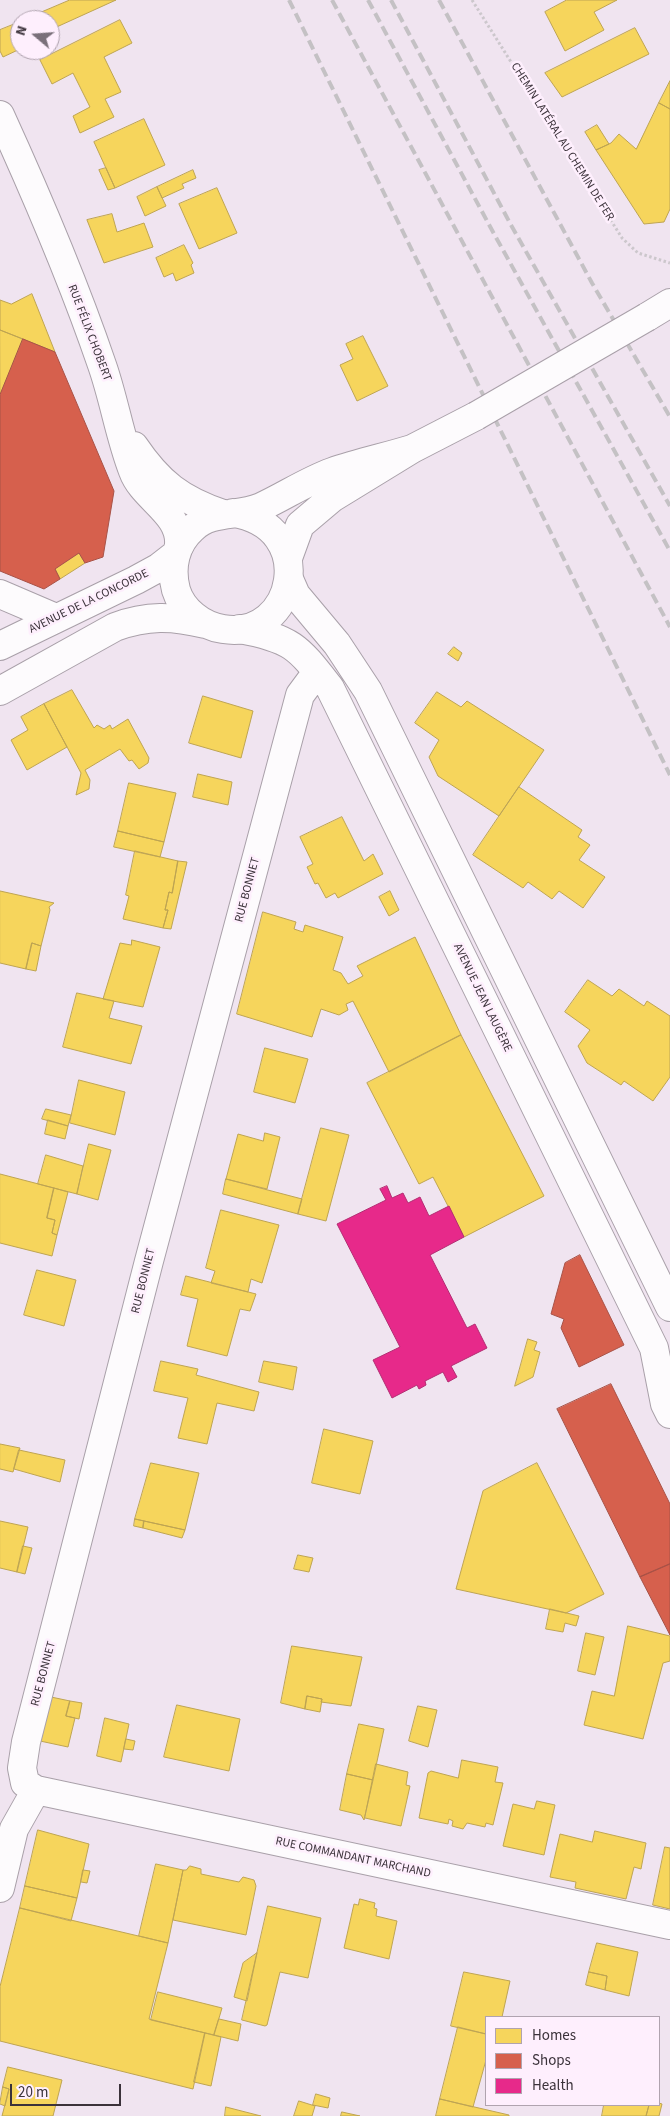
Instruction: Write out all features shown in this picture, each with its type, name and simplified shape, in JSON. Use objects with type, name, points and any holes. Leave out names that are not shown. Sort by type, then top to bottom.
[{"type":"street","name":"RUE FÉLIX CHOBERT","points":[[0,115],[35,194],[102,363],[116,406],[133,472],[143,488],[172,520],[180,538],[178,550]]},
{"type":"street","points":[[0,691],[115,627],[131,621],[163,616],[223,629],[240,629],[266,619],[284,596],[288,568],[300,525],[308,516],[332,498],[412,450],[476,416],[670,303]]},
{"type":"street","points":[[116,406],[134,446],[155,472],[179,495],[190,502],[228,514],[254,518],[272,529],[281,541],[296,595],[337,644],[368,691],[670,1307]]},
{"type":"street","points":[[212,626],[196,618],[185,607],[178,595],[174,573],[178,550],[194,526],[205,519],[261,507],[332,472],[412,450]]},
{"type":"street","name":"AVENUE DE LA CONCORDE","points":[[0,646],[136,580],[158,568],[178,550]]},
{"type":"street","points":[[0,594],[56,618]]},
{"type":"street","name":"AVENUE JEAN LAUGÈRE","points":[[240,629],[268,634],[287,642],[296,648],[330,688],[654,1348],[665,1404],[670,1414]]},
{"type":"street","name":"RUE BONNET","points":[[36,1790],[25,1783],[22,1768],[28,1733],[149,1261],[300,695],[317,672]]},
{"type":"street","points":[[0,1888],[14,1829],[36,1790]]},
{"type":"street","name":"RUE COMMANDANT MARCHAND","points":[[36,1790],[670,1925]]},
{"type":"path","name":"CHEMIN LATÉRAL AU CHEMIN DE FER","points":[[472,0],[622,238],[638,253],[670,263]]},
{"type":"building: Homes","points":[[70,0],[116,0],[60,25],[60,10],[46,10]]},
{"type":"building: Homes","points":[[567,0],[617,0],[594,12],[604,30],[565,51],[545,12]]},
{"type":"building: Homes","points":[[120,20],[132,43],[104,57],[121,92],[105,99],[114,117],[80,133],[73,116],[90,107],[73,73],[52,84],[40,60],[60,60],[60,50]]},
{"type":"building: Homes","points":[[10,26],[10,54],[3,57],[0,51],[0,30]]},
{"type":"building: Homes","points":[[635,28],[649,54],[562,97],[545,73]]},
{"type":"building: Homes","points":[[670,81],[670,109],[659,103]]},
{"type":"building: Homes","points":[[659,103],[670,109],[670,209],[664,222],[644,224],[596,150],[611,143],[619,134],[636,149]]},
{"type":"building: Homes","points":[[144,119],[165,165],[115,188],[94,142]]},
{"type":"building: Homes","points":[[597,125],[609,144],[596,150],[585,132]]},
{"type":"building: Homes","points":[[106,168],[115,188],[108,190],[99,170]]},
{"type":"building: Homes","points":[[193,170],[196,178],[182,184],[184,188],[162,198],[157,187]]},
{"type":"building: Homes","points":[[157,187],[166,206],[145,216],[137,197]]},
{"type":"building: Homes","points":[[217,188],[237,233],[199,249],[179,204]]},
{"type":"building: Homes","points":[[112,214],[117,232],[144,223],[153,247],[104,263],[87,220]]},
{"type":"building: Homes","points":[[184,245],[193,263],[191,265],[194,273],[176,281],[173,273],[164,277],[156,258]]},
{"type":"building: Homes","points":[[32,294],[55,352],[0,330],[0,300],[11,304]]},
{"type":"building: Homes","points":[[0,330],[23,339],[0,395]]},
{"type":"building: Homes","points":[[363,336],[388,386],[357,401],[340,365],[353,359],[346,344]]},
{"type":"building: Homes","points":[[79,553],[85,563],[60,579],[55,569]]},
{"type":"building: Homes","points":[[454,647],[462,653],[458,661],[448,654]]},
{"type":"building: Homes","points":[[72,690],[94,728],[97,725],[104,729],[110,725],[112,729],[128,719],[149,758],[148,763],[139,769],[132,760],[129,761],[120,749],[85,770],[90,780],[89,789],[76,795],[81,773],[44,704]]},
{"type":"building: Homes","points":[[437,692],[461,707],[467,701],[544,750],[499,816],[438,776],[429,757],[439,740],[415,723]]},
{"type":"building: Homes","points":[[203,696],[253,711],[241,758],[189,743]]},
{"type":"building: Homes","points":[[44,704],[67,747],[27,770],[11,740],[28,730],[21,717]]},
{"type":"building: Homes","points":[[198,774],[232,782],[228,805],[193,797]]},
{"type":"building: Homes","points":[[129,783],[176,793],[164,842],[118,831]]},
{"type":"building: Homes","points":[[519,787],[582,830],[578,837],[590,845],[579,860],[605,877],[583,908],[559,891],[552,899],[528,882],[523,888],[473,855]]},
{"type":"building: Homes","points":[[342,817],[364,861],[373,854],[383,874],[338,898],[335,893],[326,898],[318,883],[315,884],[307,867],[313,864],[300,837]]},
{"type":"building: Homes","points":[[118,831],[164,842],[160,857],[114,847]]},
{"type":"building: Homes","points":[[135,851],[178,861],[172,893],[169,892],[165,910],[168,910],[163,928],[123,919],[129,896],[126,895]]},
{"type":"building: Homes","points":[[178,861],[187,862],[171,929],[163,928],[168,910],[165,910],[169,892],[172,893]]},
{"type":"building: Homes","points":[[0,891],[54,903],[49,907],[50,910],[41,946],[32,943],[26,969],[0,963]]},
{"type":"building: Homes","points":[[390,891],[399,910],[389,916],[379,897]]},
{"type":"building: Homes","points":[[263,912],[296,922],[294,929],[303,932],[305,925],[343,937],[333,970],[341,973],[348,984],[363,976],[357,966],[415,937],[461,1035],[389,1072],[353,1001],[346,1004],[348,1010],[339,1015],[321,1009],[312,1037],[237,1014]]},
{"type":"building: Homes","points":[[132,940],[160,947],[143,1007],[103,999],[120,943],[131,945]]},
{"type":"building: Homes","points":[[32,943],[41,946],[36,971],[26,969]]},
{"type":"building: Homes","points":[[588,980],[612,996],[619,989],[644,1006],[647,1001],[670,1016],[670,1077],[653,1101],[624,1081],[621,1085],[587,1063],[578,1046],[590,1030],[565,1012]]},
{"type":"building: Homes","points":[[77,993],[114,1001],[109,1018],[142,1026],[131,1064],[63,1047]]},
{"type":"building: Homes","points":[[461,1035],[544,1196],[464,1237],[433,1177],[419,1184],[367,1083]]},
{"type":"building: Homes","points":[[265,1048],[308,1059],[295,1103],[254,1092]]},
{"type":"building: Homes","points":[[79,1080],[125,1092],[115,1135],[70,1123]]},
{"type":"building: Homes","points":[[46,1109],[71,1115],[68,1126],[42,1119]]},
{"type":"building: Homes","points":[[48,1120],[68,1126],[65,1139],[45,1134]]},
{"type":"building: Homes","points":[[321,1128],[349,1135],[326,1221],[298,1214]]},
{"type":"building: Homes","points":[[265,1133],[280,1137],[267,1189],[226,1179],[238,1134],[263,1141]]},
{"type":"building: Homes","points":[[89,1144],[111,1150],[98,1200],[77,1194]]},
{"type":"building: Homes","points":[[46,1155],[83,1166],[77,1194],[38,1184]]},
{"type":"building: Homes","points":[[0,1174],[54,1188],[47,1218],[55,1220],[52,1233],[57,1235],[52,1256],[0,1243]]},
{"type":"building: Homes","points":[[226,1179],[302,1199],[298,1214],[223,1194]]},
{"type":"building: Homes","points":[[54,1188],[68,1192],[57,1235],[52,1233],[55,1220],[47,1218]]},
{"type":"building: Homes","points":[[221,1210],[279,1225],[262,1283],[251,1279],[248,1292],[211,1283],[215,1271],[206,1268]]},
{"type":"building: Homes","points":[[37,1270],[76,1280],[64,1326],[24,1315]]},
{"type":"building: Homes","points":[[186,1276],[256,1294],[250,1311],[240,1309],[227,1356],[187,1346],[198,1299],[181,1295]]},
{"type":"building: Homes","points":[[528,1339],[537,1342],[534,1350],[540,1352],[533,1377],[515,1386]]},
{"type":"building: Homes","points":[[161,1361],[198,1369],[196,1375],[259,1392],[254,1411],[217,1403],[207,1444],[178,1438],[188,1398],[154,1391]]},
{"type":"building: Homes","points":[[264,1361],[297,1367],[293,1390],[259,1382]]},
{"type":"building: Homes","points":[[324,1429],[373,1441],[360,1494],[312,1483]]},
{"type":"building: Homes","points":[[0,1444],[20,1448],[13,1472],[0,1469]]},
{"type":"building: Homes","points":[[19,1450],[65,1460],[60,1482],[14,1469]]},
{"type":"building: Homes","points":[[151,1463],[199,1473],[185,1530],[135,1519]]},
{"type":"building: Homes","points":[[537,1463],[604,1594],[566,1613],[456,1589],[483,1491]]},
{"type":"building: Homes","points":[[135,1519],[144,1521],[143,1528],[134,1526]]},
{"type":"building: Homes","points":[[0,1521],[28,1527],[17,1572],[0,1568]]},
{"type":"building: Homes","points":[[144,1521],[185,1530],[182,1538],[143,1528]]},
{"type":"building: Homes","points":[[23,1546],[32,1548],[25,1574],[17,1572]]},
{"type":"building: Homes","points":[[298,1555],[313,1558],[309,1572],[294,1569]]},
{"type":"building: Homes","points":[[550,1609],[579,1616],[576,1626],[565,1623],[563,1632],[546,1629]]},
{"type":"building: Homes","points":[[628,1626],[670,1636],[670,1661],[663,1663],[643,1739],[584,1725],[592,1691],[614,1696]]},
{"type":"building: Homes","points":[[586,1633],[604,1637],[595,1675],[578,1671]]},
{"type":"building: Homes","points":[[292,1646],[362,1657],[351,1706],[321,1702],[322,1699],[307,1696],[305,1709],[281,1703]]},
{"type":"building: Homes","points":[[307,1696],[322,1699],[320,1712],[305,1709]]},
{"type":"building: Homes","points":[[51,1697],[70,1701],[66,1716],[75,1718],[68,1747],[40,1741]]},
{"type":"building: Homes","points":[[70,1701],[82,1703],[79,1719],[66,1716]]},
{"type":"building: Homes","points":[[177,1705],[240,1719],[229,1771],[164,1757]]},
{"type":"building: Homes","points":[[418,1706],[437,1710],[428,1747],[409,1741]]},
{"type":"building: Homes","points":[[105,1718],[129,1724],[121,1762],[97,1756]]},
{"type":"building: Homes","points":[[359,1724],[384,1729],[373,1780],[347,1774]]},
{"type":"building: Homes","points":[[126,1739],[135,1741],[133,1750],[124,1749]]},
{"type":"building: Homes","points":[[462,1760],[498,1767],[495,1782],[503,1783],[493,1825],[486,1823],[485,1827],[467,1823],[463,1829],[452,1826],[453,1821],[449,1819],[448,1824],[419,1818],[428,1773],[431,1771],[458,1778]]},
{"type":"building: Homes","points":[[376,1764],[408,1772],[406,1785],[410,1786],[401,1826],[365,1818]]},
{"type":"building: Homes","points":[[347,1774],[373,1780],[364,1820],[361,1815],[340,1810]]},
{"type":"building: Homes","points":[[537,1801],[555,1805],[544,1855],[503,1846],[513,1804],[534,1809]]},
{"type":"building: Homes","points":[[38,1830],[89,1844],[77,1898],[25,1886]]},
{"type":"building: Homes","points":[[595,1831],[646,1843],[641,1869],[634,1867],[626,1899],[575,1888],[576,1882],[550,1877],[560,1834],[592,1842]]},
{"type":"building: Homes","points":[[665,1847],[670,1848],[670,1909],[653,1905]]},
{"type":"building: Homes","points":[[156,1864],[183,1870],[168,1943],[139,1936]]},
{"type":"building: Homes","points":[[190,1866],[201,1869],[201,1874],[239,1882],[243,1877],[254,1880],[256,1886],[246,1935],[173,1920],[183,1870]]},
{"type":"building: Homes","points":[[83,1870],[90,1871],[87,1883],[81,1882]]},
{"type":"building: Homes","points":[[25,1886],[77,1898],[71,1921],[20,1908]]},
{"type":"building: Homes","points":[[360,1899],[375,1903],[374,1908],[377,1909],[376,1916],[397,1921],[389,1959],[344,1948],[354,1904],[358,1905]]},
{"type":"building: Homes","points":[[268,1906],[321,1918],[308,1978],[280,1972],[267,2025],[265,2026],[242,2020]]},
{"type":"building: Homes","points":[[20,1908],[168,1943],[149,2019],[205,2033],[193,2089],[0,2041],[0,1987]]},
{"type":"building: Homes","points":[[597,1943],[638,1952],[629,1996],[605,1990],[607,1976],[589,1972]]},
{"type":"building: Homes","points":[[257,1953],[247,2001],[234,1997],[243,1963]]},
{"type":"building: Homes","points":[[464,1972],[510,1981],[502,2016],[485,2016],[485,2034],[451,2026]]},
{"type":"building: Homes","points":[[589,1972],[607,1976],[605,1990],[586,1985]]},
{"type":"building: Homes","points":[[158,1992],[222,2008],[214,2035],[151,2020]]},
{"type":"building: Homes","points":[[219,2019],[241,2024],[238,2041],[214,2035]]},
{"type":"building: Homes","points":[[458,2027],[485,2034],[485,2064],[473,2107],[440,2099]]},
{"type":"building: Homes","points":[[205,2033],[221,2037],[211,2086],[194,2082]]},
{"type":"building: Homes","points":[[8,2067],[62,2080],[53,2116],[2,2116],[9,2089],[3,2087]]},
{"type":"building: Homes","points":[[3,2087],[9,2089],[5,2106],[0,2104]]},
{"type":"building: Homes","points":[[316,2094],[330,2098],[328,2108],[313,2105]]},
{"type":"building: Homes","points":[[440,2099],[509,2115],[509,2116],[436,2116]]},
{"type":"building: Homes","points":[[299,2101],[315,2106],[312,2116],[294,2116]]},
{"type":"building: Homes","points":[[660,2103],[662,2104],[659,2116],[646,2116],[649,2106],[660,2106]]},
{"type":"building: Homes","points":[[604,2106],[649,2106],[646,2116],[602,2116]]},
{"type":"building: Homes","points":[[226,2107],[261,2116],[225,2116]]},
{"type":"building: Homes","points":[[342,2112],[360,2116],[341,2116]]},
{"type":"building: Shops","points":[[23,339],[55,352],[114,491],[103,557],[85,563],[79,553],[55,569],[60,579],[44,589],[0,571],[0,395]]},
{"type":"building: Shops","points":[[580,1255],[624,1345],[579,1367],[561,1328],[564,1319],[551,1314],[565,1263]]},
{"type":"building: Shops","points":[[611,1384],[670,1504],[670,1564],[640,1577],[557,1409]]},
{"type":"building: Shops","points":[[670,1564],[670,1635],[640,1577]]},
{"type":"building: Health","points":[[387,1186],[392,1198],[403,1193],[408,1203],[420,1197],[429,1216],[449,1206],[464,1237],[430,1255],[467,1328],[475,1324],[487,1348],[451,1366],[457,1377],[448,1382],[443,1372],[425,1381],[426,1385],[419,1389],[417,1385],[392,1398],[373,1360],[400,1347],[337,1224],[386,1200],[380,1189]]},
{"type":"railway","points":[[289,0],[670,775]]},
{"type":"railway","points":[[332,0],[670,627]]},
{"type":"railway","points":[[368,0],[493,232],[670,551]]},
{"type":"railway","points":[[391,0],[511,225],[670,506]]},
{"type":"railway","points":[[439,0],[592,283],[670,417]]}]
